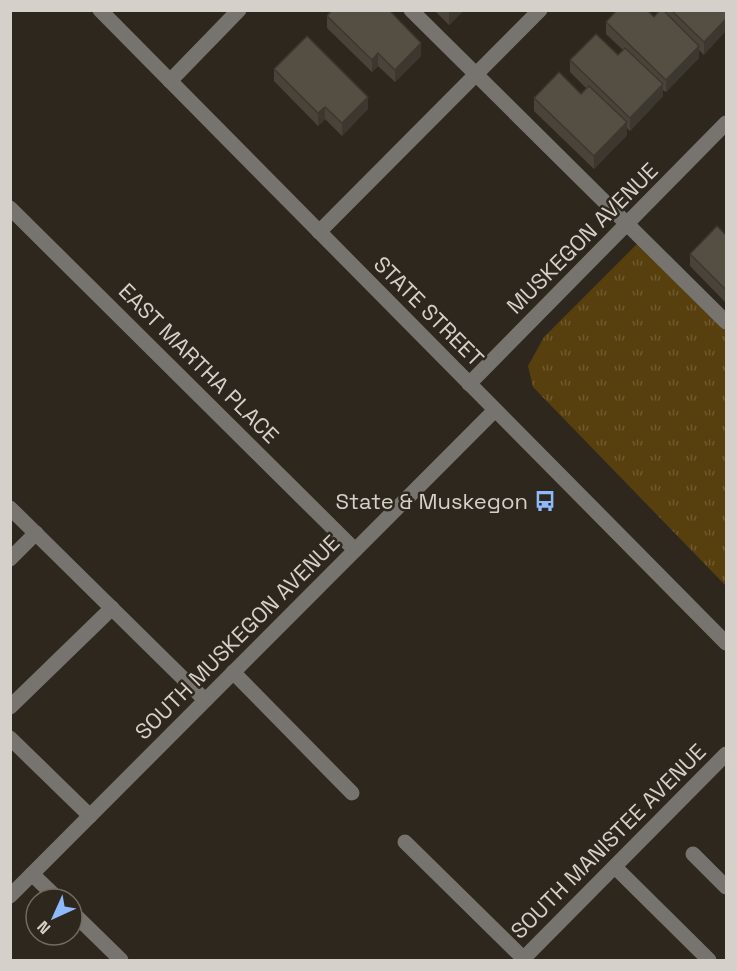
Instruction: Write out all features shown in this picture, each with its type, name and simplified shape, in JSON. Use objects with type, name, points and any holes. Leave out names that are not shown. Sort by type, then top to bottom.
[{"type":"street","name":"STATE STREET","points":[[100,10],[726,643]]},
{"type":"street","points":[[170,81],[239,10]]},
{"type":"street","points":[[411,10],[726,322]]},
{"type":"street","points":[[319,232],[540,10]]},
{"type":"street","name":"MUSKEGON AVENUE","points":[[469,384],[726,123]]},
{"type":"street","name":"EAST MARTHA PLACE","points":[[10,208],[355,550]]},
{"type":"street","name":"SOUTH MUSKEGON AVENUE","points":[[10,896],[495,410]]},
{"type":"street","points":[[10,508],[205,700]]},
{"type":"street","points":[[10,559],[36,533]]},
{"type":"street","points":[[10,706],[112,608]]},
{"type":"street","points":[[233,672],[352,793]]},
{"type":"street","points":[[10,738],[90,816]]},
{"type":"street","name":"SOUTH MANISTEE AVENUE","points":[[523,960],[726,754]]},
{"type":"street","points":[[405,842],[523,960]]},
{"type":"street","points":[[693,854],[726,887]]},
{"type":"street","points":[[615,867],[709,960]]},
{"type":"street","points":[[32,874],[46,887]]},
{"type":"street","points":[[84,924],[121,960]]},
{"type":"green space","points":[[642,239],[726,324],[726,586],[533,387],[528,366],[544,337]]},
{"type":"building","points":[[332,10],[389,10],[421,43],[395,70],[378,53],[372,60],[327,16]]},
{"type":"building","points":[[617,10],[647,10],[654,17],[660,10],[663,10],[699,46],[666,80],[606,22]]},
{"type":"building","points":[[671,10],[726,10],[726,19],[704,42]]},
{"type":"building","points":[[596,34],[618,55],[625,48],[663,84],[630,118],[570,60]]},
{"type":"building","points":[[307,36],[368,97],[342,123],[325,107],[318,113],[274,69]]},
{"type":"building","points":[[559,72],[581,94],[589,86],[627,122],[594,156],[534,98]]},
{"type":"building","points":[[717,226],[726,235],[726,290],[690,254]]},
{"type":"place","name":"State & Muskegon","points":[[545,501]]}]
